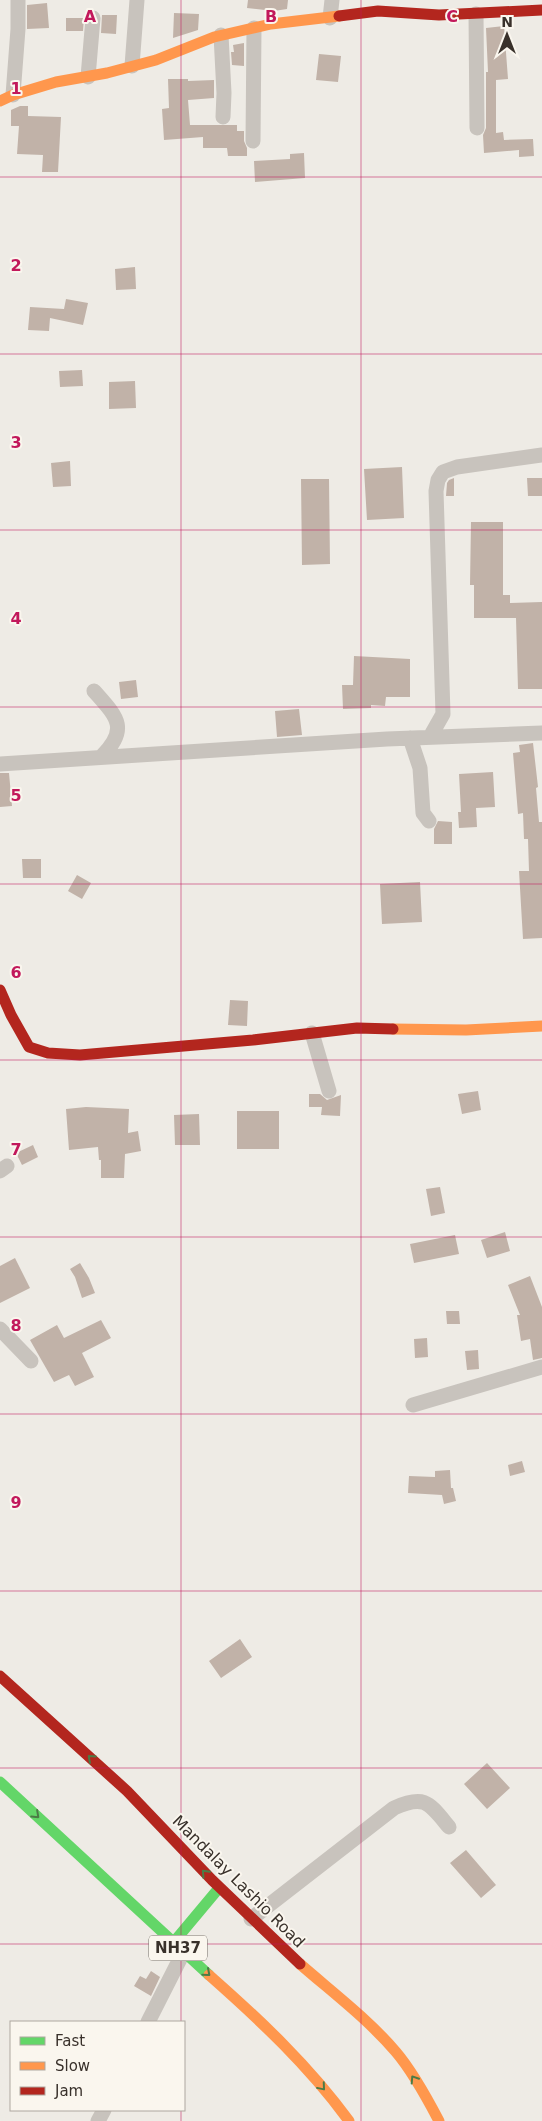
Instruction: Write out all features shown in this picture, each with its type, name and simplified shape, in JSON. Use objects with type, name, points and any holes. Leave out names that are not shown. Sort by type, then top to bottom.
[{"type":"main road","points":[[6,98],[56,82],[156,60],[222,36],[254,28],[378,11],[439,15],[542,10]]},
{"type":"main road","points":[[0,990],[11,1015],[29,1047],[48,1052],[80,1055],[253,1040],[357,1028],[466,1030],[542,1026]]},
{"type":"main road","name":"Mandalay Lashio Road","points":[[0,1676],[128,1791],[219,1888],[290,1956],[357,2012],[397,2053],[430,2103],[438,2121]]},
{"type":"main road","name":"NH37","points":[[0,1782],[178,1948],[253,2014],[299,2060],[349,2121]]},
{"type":"main road","points":[[178,1948],[219,1888]]},
{"type":"street","points":[[6,98],[18,29],[18,0]]},
{"type":"street","points":[[132,66],[137,0]]},
{"type":"street","points":[[330,18],[332,0]]},
{"type":"street","points":[[476,14],[478,128]]},
{"type":"street","points":[[88,76],[93,18]]},
{"type":"street","points":[[253,141],[254,28]]},
{"type":"street","points":[[222,36],[223,117]]},
{"type":"street","points":[[430,737],[443,714],[436,491],[438,480],[443,472],[457,467],[542,455]]},
{"type":"street","points":[[94,691],[115,714],[118,728],[115,744],[102,756]]},
{"type":"street","points":[[0,764],[102,756],[410,738],[542,733]]},
{"type":"street","points":[[410,738],[420,768],[422,813],[429,821]]},
{"type":"street","points":[[312,1033],[330,1091]]},
{"type":"street","points":[[0,1329],[31,1361]]},
{"type":"street","points":[[414,1404],[542,1367]]},
{"type":"street","points":[[251,1919],[394,1808],[419,1800],[433,1808],[449,1827]]},
{"type":"street","points":[[148,2021],[178,1948]]},
{"type":"building","points":[[248,0],[288,0],[287,9],[274,11],[247,8]]},
{"type":"building","points":[[47,3],[49,28],[27,29],[27,5]]},
{"type":"building","points":[[174,13],[199,14],[198,30],[173,38]]},
{"type":"building","points":[[102,15],[117,15],[116,34],[101,33]]},
{"type":"building","points":[[66,18],[84,18],[83,31],[66,31]]},
{"type":"building","points":[[504,26],[508,79],[496,80],[496,133],[503,132],[504,140],[533,139],[534,156],[519,157],[519,150],[484,153],[486,72],[488,72],[486,28]]},
{"type":"building","points":[[244,43],[244,66],[232,65],[231,52],[234,52],[233,45]]},
{"type":"building","points":[[319,54],[341,56],[338,82],[316,80]]},
{"type":"building","points":[[168,79],[188,79],[188,81],[214,80],[214,98],[188,100],[190,125],[237,125],[237,131],[244,131],[247,156],[228,156],[227,148],[203,148],[203,137],[164,140],[162,109],[169,108]]},
{"type":"building","points":[[20,106],[28,106],[28,116],[61,117],[58,172],[42,172],[43,155],[17,154],[19,126],[11,126],[11,110]]},
{"type":"building","points":[[304,153],[305,178],[255,182],[254,161],[290,159],[290,154]]},
{"type":"building","points":[[135,267],[136,289],[116,290],[115,269]]},
{"type":"building","points":[[66,299],[88,303],[83,325],[50,318],[49,331],[28,330],[30,307],[64,309]]},
{"type":"building","points":[[82,370],[83,386],[60,387],[59,371]]},
{"type":"building","points":[[135,381],[136,408],[109,409],[109,382]]},
{"type":"building","points":[[70,461],[71,486],[53,487],[51,463]]},
{"type":"building","points":[[402,467],[404,518],[367,520],[364,469]]},
{"type":"building","points":[[454,478],[454,496],[446,496],[447,483]]},
{"type":"building","points":[[527,478],[542,478],[542,496],[528,496]]},
{"type":"building","points":[[301,479],[329,479],[330,564],[302,565]]},
{"type":"building","points":[[471,522],[503,522],[503,595],[510,595],[510,603],[542,602],[542,689],[518,689],[516,618],[474,618],[474,585],[470,585]]},
{"type":"building","points":[[354,656],[410,659],[410,697],[386,697],[385,706],[371,705],[371,708],[343,709],[342,685],[353,685]]},
{"type":"building","points":[[136,680],[138,697],[121,699],[119,682]]},
{"type":"building","points":[[299,709],[302,735],[277,737],[275,711]]},
{"type":"building","points":[[533,743],[538,787],[536,788],[539,822],[542,822],[542,938],[523,939],[519,871],[529,871],[528,839],[524,839],[523,813],[518,814],[513,753],[520,752],[519,745]]},
{"type":"building","points":[[493,772],[495,807],[476,808],[477,827],[459,828],[458,812],[461,812],[459,774]]},
{"type":"building","points":[[0,773],[9,773],[12,806],[0,807]]},
{"type":"building","points":[[438,821],[452,822],[452,844],[434,844],[434,829]]},
{"type":"building","points":[[22,859],[41,859],[41,878],[23,878]]},
{"type":"building","points":[[77,875],[91,883],[82,899],[68,891]]},
{"type":"building","points":[[420,882],[422,922],[382,924],[380,884]]},
{"type":"building","points":[[230,1000],[248,1001],[247,1026],[228,1025]]},
{"type":"building","points":[[478,1091],[481,1110],[462,1114],[458,1094]]},
{"type":"building","points":[[309,1094],[320,1094],[327,1100],[341,1095],[340,1116],[321,1115],[322,1107],[309,1107]]},
{"type":"building","points":[[86,1107],[129,1109],[128,1133],[138,1131],[141,1151],[125,1154],[124,1178],[101,1178],[101,1160],[99,1160],[98,1147],[69,1150],[66,1109]]},
{"type":"building","points":[[237,1111],[279,1111],[279,1149],[237,1149]]},
{"type":"building","points":[[199,1114],[200,1145],[175,1145],[174,1115]]},
{"type":"building","points":[[33,1145],[38,1157],[22,1165],[16,1153]]},
{"type":"building","points":[[440,1187],[445,1213],[431,1216],[426,1189]]},
{"type":"building","points":[[505,1232],[510,1251],[487,1258],[481,1240]]},
{"type":"building","points":[[455,1235],[459,1254],[414,1263],[410,1244]]},
{"type":"building","points":[[15,1258],[30,1288],[0,1303],[0,1266]]},
{"type":"building","points":[[80,1263],[95,1293],[82,1298],[75,1277],[70,1269]]},
{"type":"building","points":[[530,1276],[542,1307],[542,1358],[533,1360],[530,1339],[521,1341],[517,1315],[520,1315],[508,1285]]},
{"type":"building","points":[[446,1311],[459,1311],[460,1324],[447,1324]]},
{"type":"building","points":[[101,1320],[111,1338],[82,1353],[94,1377],[75,1386],[69,1375],[54,1382],[30,1340],[57,1325],[64,1338]]},
{"type":"building","points":[[427,1338],[428,1357],[415,1358],[414,1339]]},
{"type":"building","points":[[478,1350],[479,1369],[467,1370],[465,1351]]},
{"type":"building","points":[[522,1461],[525,1472],[510,1476],[508,1465]]},
{"type":"building","points":[[450,1470],[451,1488],[453,1488],[456,1501],[444,1504],[442,1495],[408,1493],[409,1476],[435,1477],[435,1471]]},
{"type":"building","points":[[240,1639],[252,1657],[221,1678],[209,1661]]},
{"type":"building","points":[[487,1763],[510,1788],[487,1809],[464,1784]]},
{"type":"building","points":[[466,1850],[496,1885],[481,1898],[450,1863]]},
{"type":"building","points":[[151,1971],[160,1977],[151,1996],[134,1986],[140,1976],[146,1979]]},
{"type":"traffic: fast","points":[[0,1782],[209,1975]]},
{"type":"traffic: fast","points":[[173,1943],[219,1888]]},
{"type":"traffic: slow","points":[[0,101],[13,95],[56,82],[107,73],[156,60],[214,37],[271,24],[339,16]]},
{"type":"traffic: slow","points":[[393,1029],[466,1030],[542,1026]]},
{"type":"traffic: slow","points":[[300,1964],[362,2017],[396,2052],[425,2094],[439,2121]]},
{"type":"traffic: slow","points":[[209,1975],[301,2062],[349,2121]]},
{"type":"traffic: jam","points":[[339,16],[378,11],[439,15],[542,10]]},
{"type":"traffic: jam","points":[[0,990],[11,1015],[29,1047],[48,1053],[80,1055],[253,1040],[357,1028],[393,1029]]},
{"type":"traffic: jam","points":[[0,1676],[127,1791],[212,1880],[300,1964]]}]
